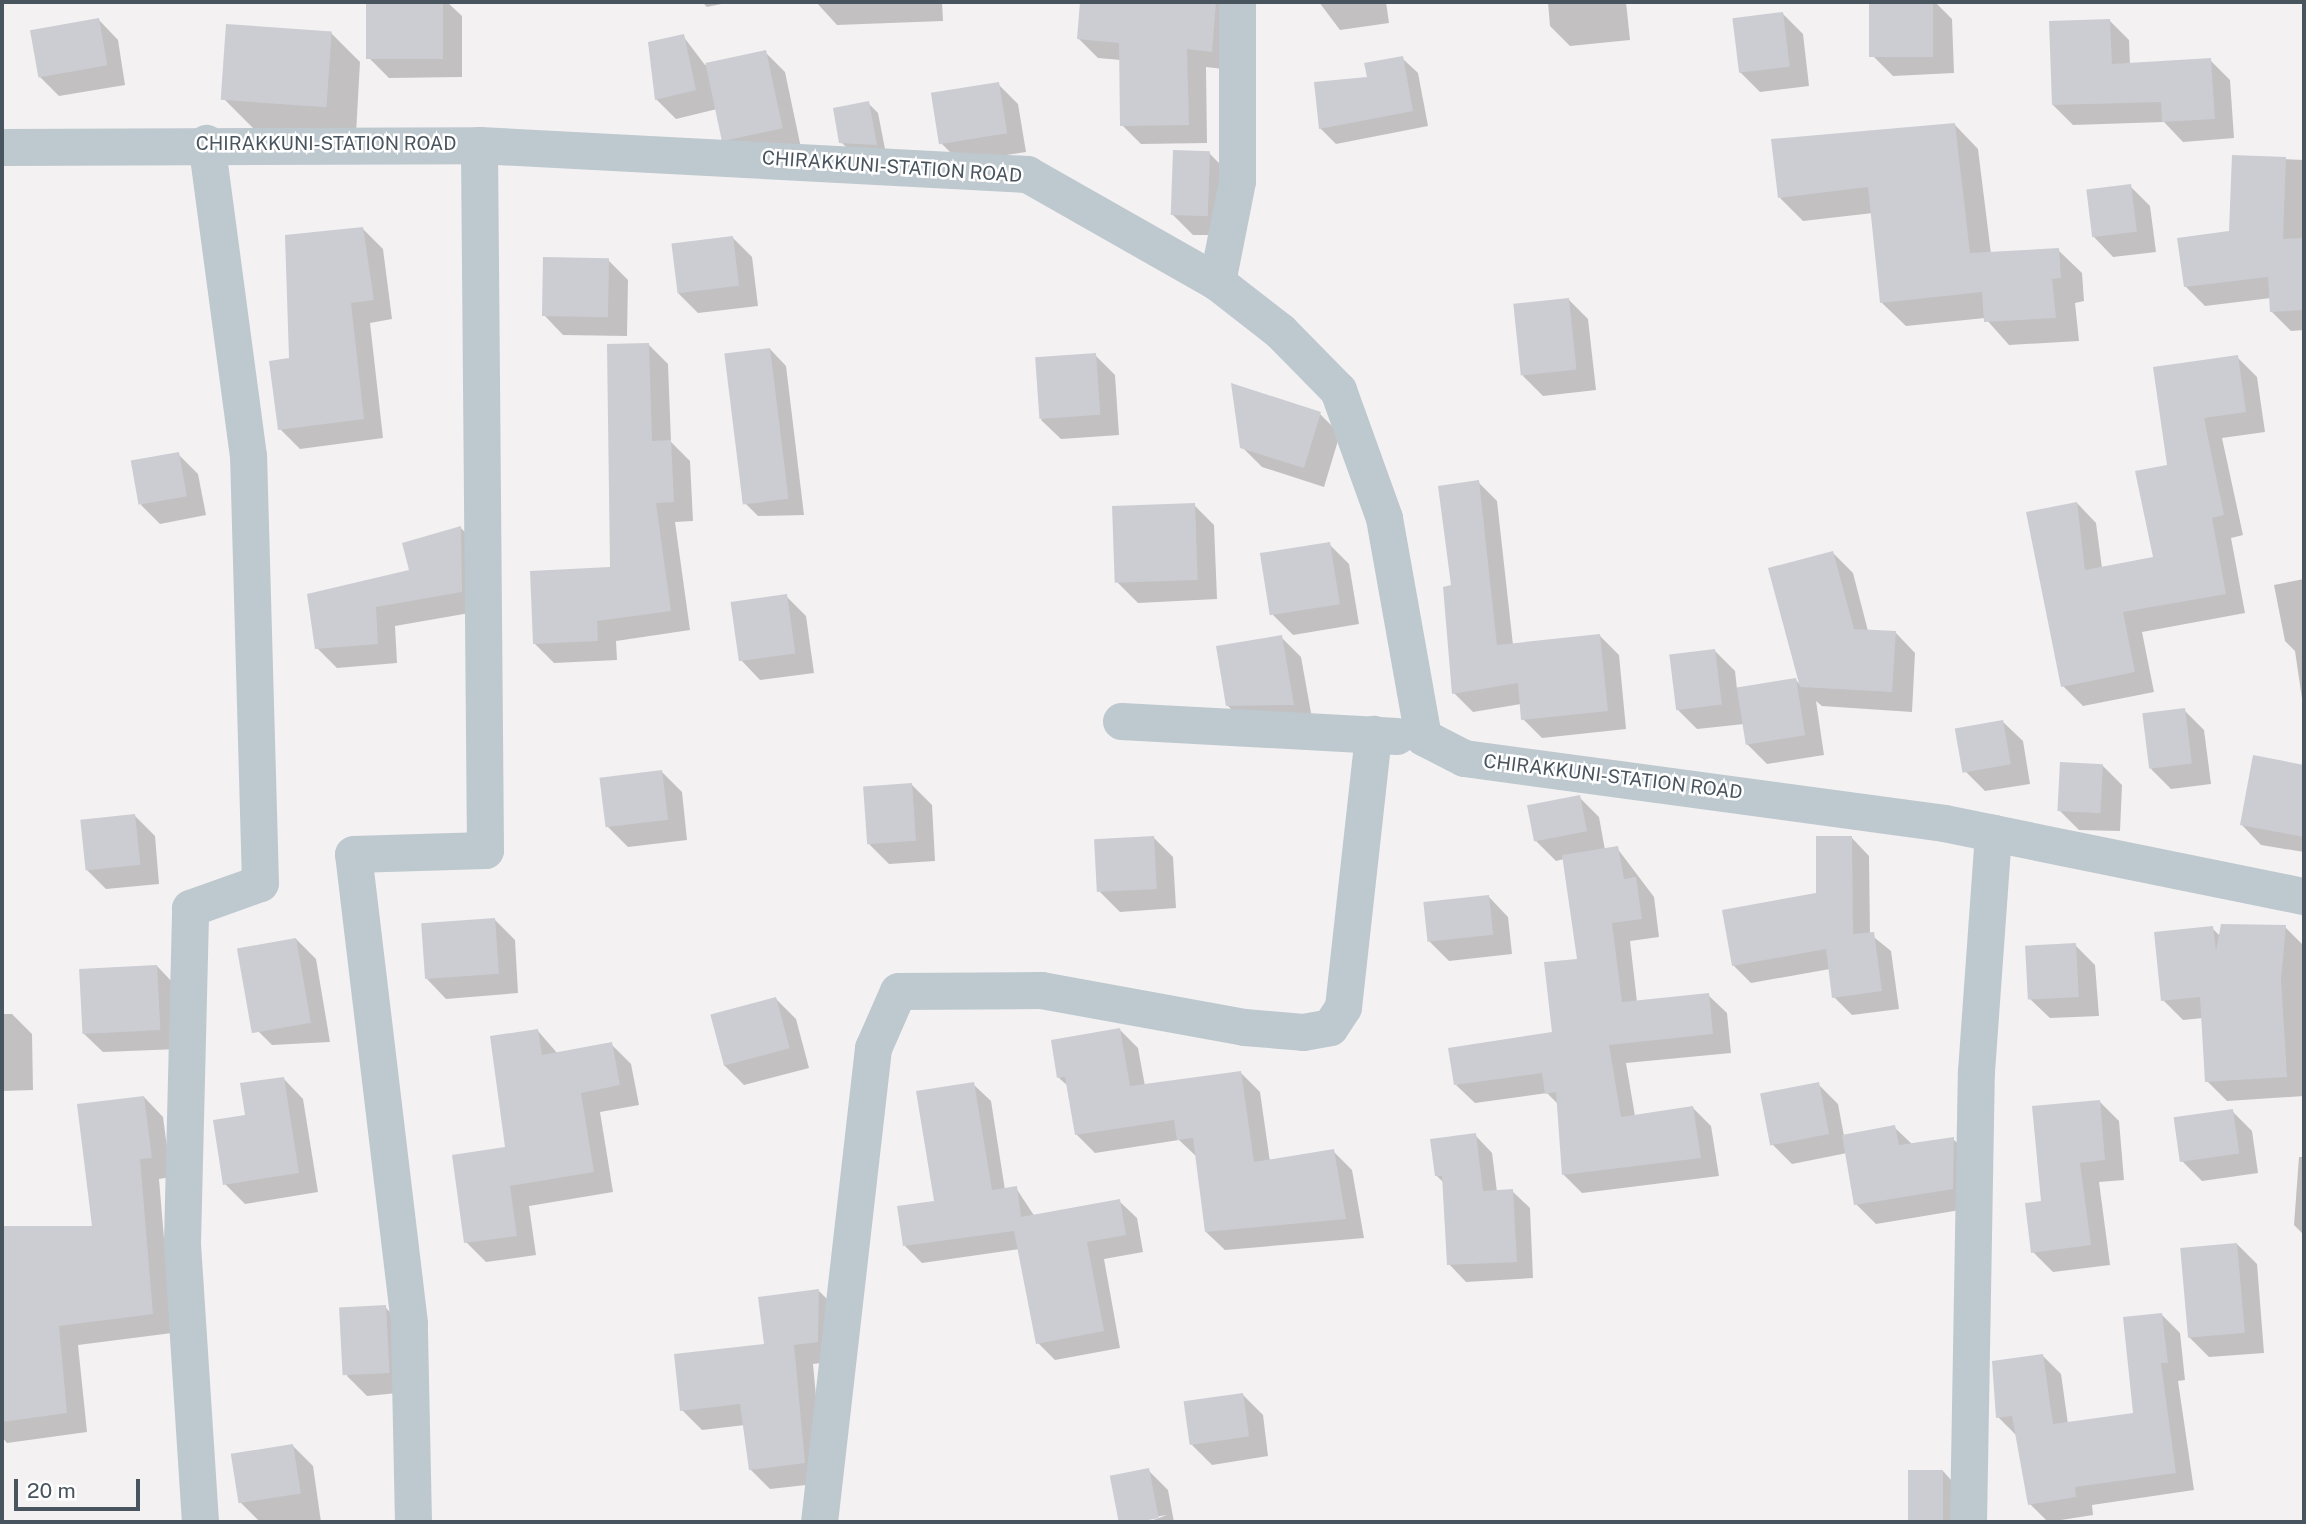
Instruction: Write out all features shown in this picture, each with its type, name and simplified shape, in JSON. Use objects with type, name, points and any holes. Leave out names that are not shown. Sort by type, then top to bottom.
[{"type":"street","points":[[1217,282],[1237,181],[1237,2]]},
{"type":"street","points":[[200,1522],[182,1242],[190,908],[260,883],[248,456],[206,143]]},
{"type":"street","name":"CHIRAKKUNI-STATION ROAD","points":[[2,147],[206,143],[479,145],[1027,174],[1217,282],[1280,331],[1338,390],[1384,518],[1423,737],[1464,758],[1993,833],[2279,901]]},
{"type":"street","points":[[413,1522],[409,1324],[353,854],[485,850],[479,145]]},
{"type":"street","points":[[1121,721],[1423,737]]},
{"type":"street","points":[[819,1522],[873,1048],[898,991],[1041,990],[1244,1027],[1303,1032],[1330,1027],[1343,1007],[1373,734]]},
{"type":"street","points":[[1968,1522],[1976,1071],[1993,833]]},
{"type":"building","points":[[366,2],[443,2],[443,59],[366,59]]},
{"type":"building","points":[[1080,2],[1216,2],[1212,52],[1187,49],[1189,125],[1120,126],[1119,43],[1077,39]]},
{"type":"building","points":[[1869,2],[1933,2],[1933,57],[1869,57]]},
{"type":"building","points":[[1783,12],[1790,67],[1739,73],[1732,18]]},
{"type":"building","points":[[99,18],[107,65],[38,77],[30,30]]},
{"type":"building","points":[[2110,19],[2112,64],[2211,58],[2215,119],[2162,122],[2161,102],[2052,105],[2049,21]]},
{"type":"building","points":[[226,24],[332,31],[326,107],[221,100]]},
{"type":"building","points":[[684,34],[696,90],[655,100],[648,42]]},
{"type":"building","points":[[766,50],[783,128],[722,141],[705,63]]},
{"type":"building","points":[[1403,56],[1413,111],[1319,129],[1314,82],[1367,77],[1364,63]]},
{"type":"building","points":[[999,82],[1007,133],[939,144],[931,93]]},
{"type":"building","points":[[869,101],[877,145],[839,143],[833,108]]},
{"type":"building","points":[[1955,123],[1970,253],[2059,248],[2061,278],[2052,279],[2056,318],[1984,322],[1982,292],[1880,303],[1868,187],[1778,198],[1771,139]]},
{"type":"building","points":[[1173,150],[1210,151],[1208,216],[1171,215]]},
{"type":"building","points":[[2232,155],[2286,157],[2283,239],[2304,238],[2304,310],[2270,312],[2268,277],[2184,287],[2177,238],[2229,231]]},
{"type":"building","points":[[2131,184],[2137,232],[2092,237],[2086,189]]},
{"type":"building","points":[[363,227],[374,300],[351,303],[364,419],[278,430],[269,361],[289,358],[285,235]]},
{"type":"building","points":[[733,236],[739,286],[678,293],[671,244]]},
{"type":"building","points":[[543,257],[609,258],[608,317],[542,316]]},
{"type":"building","points":[[1569,298],[1577,370],[1521,375],[1513,304]]},
{"type":"building","points":[[649,343],[652,441],[671,440],[674,502],[656,503],[671,611],[597,621],[598,641],[533,644],[530,571],[610,567],[607,344]]},
{"type":"building","points":[[770,348],[789,499],[743,504],[724,354]]},
{"type":"building","points":[[1096,353],[1100,415],[1039,419],[1035,357]]},
{"type":"building","points":[[2238,355],[2246,412],[2204,418],[2224,515],[2212,518],[2226,594],[2123,612],[2135,672],[2061,687],[2026,512],[2077,502],[2085,570],[2153,557],[2135,471],[2167,465],[2153,367]]},
{"type":"building","points":[[1231,383],[1321,412],[1304,468],[1240,448]]},
{"type":"building","points":[[179,452],[187,496],[139,505],[131,461]]},
{"type":"building","points":[[1479,480],[1497,645],[1600,634],[1608,711],[1521,720],[1518,683],[1452,694],[1443,587],[1451,585],[1438,486]]},
{"type":"building","points":[[1195,503],[1198,580],[1115,583],[1112,506]]},
{"type":"building","points":[[461,526],[462,592],[376,607],[378,644],[315,649],[307,594],[409,570],[402,543]]},
{"type":"building","points":[[1330,542],[1340,604],[1270,615],[1260,553]]},
{"type":"building","points":[[1833,551],[1854,629],[1896,631],[1892,692],[1800,687],[1768,568]]},
{"type":"building","points":[[787,594],[795,653],[739,661],[731,602]]},
{"type":"building","points":[[1282,635],[1294,705],[1226,706],[1216,646]]},
{"type":"building","points":[[1715,649],[1722,705],[1676,710],[1669,655]]},
{"type":"building","points":[[1796,678],[1805,735],[1746,745],[1737,687]]},
{"type":"building","points":[[2185,708],[2192,764],[2149,769],[2142,713]]},
{"type":"building","points":[[2003,720],[2011,764],[1963,773],[1955,729]]},
{"type":"building","points":[[2253,755],[2304,765],[2304,837],[2240,825]]},
{"type":"building","points":[[2060,762],[2103,764],[2100,813],[2057,811]]},
{"type":"building","points":[[662,770],[668,820],[606,827],[599,778]]},
{"type":"building","points":[[912,783],[916,841],[867,844],[863,786]]},
{"type":"building","points":[[1580,795],[1587,831],[1534,842],[1527,805]]},
{"type":"building","points":[[135,814],[140,865],[86,870],[80,820]]},
{"type":"building","points":[[1154,836],[1157,889],[1097,892],[1094,839]]},
{"type":"building","points":[[1816,836],[1852,836],[1853,934],[1874,932],[1882,991],[1832,998],[1826,949],[1732,966],[1722,910],[1816,893]]},
{"type":"building","points":[[1618,846],[1624,879],[1636,877],[1642,919],[1612,923],[1622,1002],[1709,993],[1713,1034],[1609,1045],[1621,1117],[1693,1106],[1701,1158],[1562,1175],[1556,1092],[1545,1094],[1542,1073],[1454,1085],[1448,1048],[1552,1032],[1544,962],[1577,959],[1562,855]]},
{"type":"building","points":[[1489,895],[1493,935],[1428,942],[1423,902]]},
{"type":"building","points":[[495,918],[499,974],[425,979],[421,923]]},
{"type":"building","points":[[2221,924],[2286,925],[2281,980],[2287,1077],[2205,1082],[2200,997],[2161,1001],[2154,932],[2213,926],[2216,951]]},
{"type":"building","points":[[296,938],[311,1023],[252,1033],[237,948]]},
{"type":"building","points":[[2076,943],[2079,997],[2028,1000],[2025,946]]},
{"type":"building","points":[[157,965],[160,1030],[83,1034],[79,969]]},
{"type":"building","points":[[776,997],[790,1048],[724,1066],[710,1015]]},
{"type":"building","points":[[1120,1028],[1130,1086],[1241,1071],[1254,1162],[1334,1149],[1346,1219],[1205,1232],[1193,1138],[1177,1140],[1174,1120],[1075,1135],[1065,1077],[1057,1078],[1051,1040]]},
{"type":"building","points":[[538,1029],[542,1055],[612,1042],[620,1085],[581,1093],[594,1172],[510,1186],[517,1236],[464,1243],[452,1155],[505,1147],[490,1036]]},
{"type":"building","points":[[284,1077],[299,1173],[223,1185],[213,1120],[245,1115],[240,1083]]},
{"type":"building","points":[[974,1082],[992,1190],[1017,1186],[1021,1217],[1120,1199],[1126,1235],[1087,1242],[1104,1331],[1036,1344],[1014,1231],[903,1246],[897,1206],[934,1201],[916,1091]]},
{"type":"building","points":[[1819,1082],[1829,1134],[1770,1145],[1760,1093]]},
{"type":"building","points":[[144,1096],[152,1158],[140,1159],[153,1314],[59,1326],[67,1413],[2,1422],[2,1226],[92,1226],[77,1104]]},
{"type":"building","points":[[2100,1100],[2105,1160],[2080,1163],[2091,1245],[2031,1253],[2025,1203],[2041,1201],[2032,1106]]},
{"type":"building","points":[[2233,1109],[2239,1154],[2180,1162],[2174,1117]]},
{"type":"building","points":[[1895,1125],[1899,1145],[1954,1137],[1953,1189],[1854,1205],[1842,1135]]},
{"type":"building","points":[[1476,1133],[1483,1191],[1513,1189],[1517,1262],[1447,1265],[1442,1176],[1435,1176],[1430,1139]]},
{"type":"building","points":[[2237,1243],[2245,1333],[2188,1338],[2180,1248]]},
{"type":"building","points":[[819,1289],[818,1342],[794,1345],[805,1463],[749,1470],[740,1404],[680,1411],[674,1354],[764,1344],[758,1297]]},
{"type":"building","points":[[386,1305],[390,1373],[343,1375],[339,1307]]},
{"type":"building","points":[[2162,1313],[2168,1363],[2161,1363],[2176,1473],[2075,1487],[2076,1497],[2028,1505],[2012,1416],[1996,1418],[1992,1361],[2043,1354],[2053,1424],[2133,1413],[2123,1317]]},
{"type":"building","points":[[1243,1393],[1249,1437],[1190,1445],[1184,1401]]},
{"type":"building","points":[[293,1444],[301,1493],[239,1503],[231,1454]]},
{"type":"building","points":[[1149,1468],[1159,1518],[1119,1522],[1110,1476]]},
{"type":"building","points":[[1908,1470],[1943,1470],[1943,1522],[1908,1522]]}]
